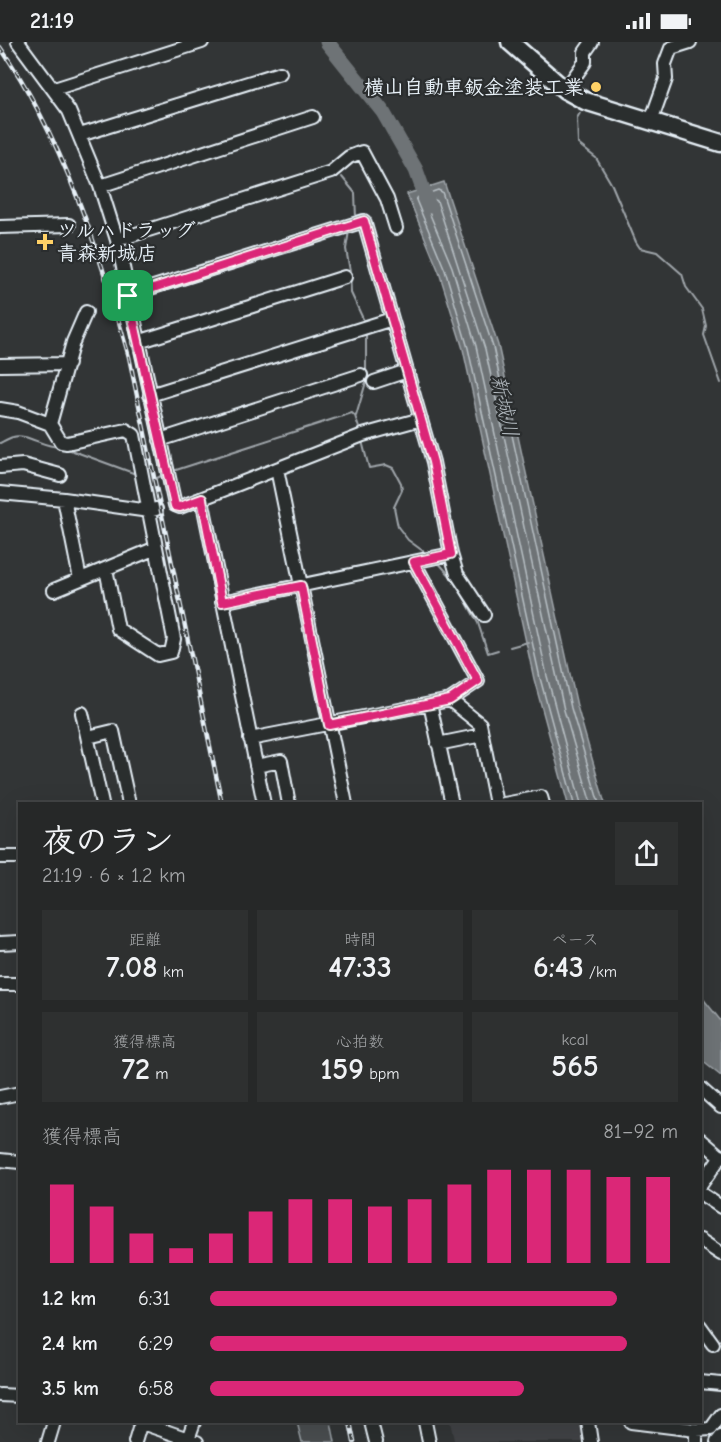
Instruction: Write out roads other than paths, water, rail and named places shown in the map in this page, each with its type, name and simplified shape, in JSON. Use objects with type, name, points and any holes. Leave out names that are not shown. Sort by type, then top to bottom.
[{"type":"main road","points":[[510,42],[565,90],[585,101],[721,143]]},
{"type":"street","points":[[18,42],[69,111],[100,186],[117,240],[160,440],[160,508],[156,548],[174,639],[171,652],[158,655],[118,629],[105,569]]},
{"type":"street","points":[[54,89],[202,42]]},
{"type":"street","points":[[565,90],[585,62],[585,52],[592,42]]},
{"type":"street","points":[[651,121],[666,79],[665,64],[671,48],[690,42]]},
{"type":"street","points":[[80,135],[280,73]]},
{"type":"street","points":[[100,186],[314,117]]},
{"type":"street","points":[[117,240],[331,172],[349,157],[362,152],[387,199],[396,228]]},
{"type":"street","points":[[128,296],[364,221],[433,462],[457,574],[484,615]]},
{"type":"street","points":[[0,227],[69,225]]},
{"type":"street","points":[[138,342],[345,277]]},
{"type":"street","points":[[50,424],[73,342],[86,312]]},
{"type":"street","points":[[150,395],[392,319]]},
{"type":"street","points":[[0,365],[68,364]]},
{"type":"street","points":[[374,382],[407,371]]},
{"type":"street","points":[[160,440],[361,375]]},
{"type":"street","points":[[0,409],[18,412],[50,424],[61,442],[67,443],[126,430],[134,435],[160,508]]},
{"type":"street","points":[[0,493],[160,508],[180,507],[363,435],[421,418]]},
{"type":"street","points":[[0,467],[23,465],[60,476]]},
{"type":"street","points":[[277,469],[346,802]]},
{"type":"street","points":[[64,499],[80,579]]},
{"type":"street","points":[[202,499],[264,802]]},
{"type":"street","points":[[54,590],[156,548]]},
{"type":"street","points":[[222,602],[451,554]]},
{"type":"street","points":[[250,739],[450,700],[478,681],[425,560]]},
{"type":"street","points":[[450,700],[480,724],[496,802]]},
{"type":"street","points":[[430,704],[452,802]]},
{"type":"street","points":[[82,713],[102,802]]},
{"type":"street","points":[[88,737],[113,731],[129,802]]},
{"type":"street","points":[[438,744],[482,735]]},
{"type":"street","points":[[256,766],[281,761],[289,802]]},
{"type":"street","points":[[516,802],[541,797],[542,802]]},
{"type":"street","points":[[0,857],[18,856]]},
{"type":"street","points":[[0,943],[18,942]]},
{"type":"street","points":[[0,984],[18,984]]},
{"type":"street","points":[[702,1090],[721,1107]]},
{"type":"street","points":[[0,1096],[18,1093]]},
{"type":"street","points":[[702,1141],[721,1157],[702,1183]]},
{"type":"street","points":[[0,1160],[18,1162]]},
{"type":"street","points":[[702,1195],[721,1207]]},
{"type":"street","points":[[702,1241],[721,1254]]},
{"type":"street","points":[[702,1329],[713,1344]]},
{"type":"street","points":[[702,1382],[721,1384]]},
{"type":"street","points":[[0,1395],[18,1396]]},
{"type":"street","points":[[636,1423],[696,1436],[711,1429],[721,1415]]},
{"type":"street","points":[[48,1442],[54,1423]]},
{"type":"street","points":[[135,1442],[140,1423]]},
{"type":"street","points":[[143,1423],[193,1441],[194,1423]]},
{"type":"street","points":[[370,1423],[376,1442]]},
{"type":"street","points":[[425,1423],[429,1442]]},
{"type":"street","points":[[588,1423],[591,1442]]},
{"type":"street","points":[[717,1442],[721,1437]]},
{"type":"water","points":[[444,182],[498,345],[577,706],[604,802],[567,802],[534,679],[463,349],[439,272],[407,194]]},
{"type":"water","points":[[702,997],[721,1021],[721,1076],[702,1061]]},
{"type":"waterway","name":"新城川","points":[[327,42],[383,112],[416,170],[429,206]]},
{"type":"waterway","points":[[580,113],[577,118],[578,144],[596,158],[612,185],[636,242],[640,248],[657,252],[682,274],[686,287],[702,309],[706,326],[704,335],[721,383]]},
{"type":"waterway","points":[[342,177],[355,193],[356,218]]},
{"type":"waterway","points":[[349,231],[346,249],[351,293],[364,321]]},
{"type":"waterway","points":[[356,416],[366,382],[366,333]]},
{"type":"waterway","points":[[173,471],[352,413],[360,431]]},
{"type":"waterway","points":[[0,443],[18,436],[60,447]]},
{"type":"waterway","points":[[362,441],[369,468],[386,465],[393,468],[402,490],[394,507],[398,527],[408,540],[427,554]]},
{"type":"waterway","points":[[65,448],[136,474]]},
{"type":"waterway","points":[[157,478],[163,475]]},
{"type":"waterway","points":[[437,561],[453,579]]},
{"type":"waterway","points":[[456,583],[478,623],[488,653],[498,650]]},
{"type":"waterway","points":[[510,647],[528,642]]},
{"type":"railway","points":[[0,47],[42,118],[60,157],[92,237],[118,317],[129,357],[222,802]]},
{"type":"railway","points":[[350,1423],[354,1442]]},
{"type":"place","name":"横山自動車鈑金塗装工業","points":[[596,87]]},
{"type":"place","name":"ツルハドラッグ 青森新城店","points":[[45,242]]}]
